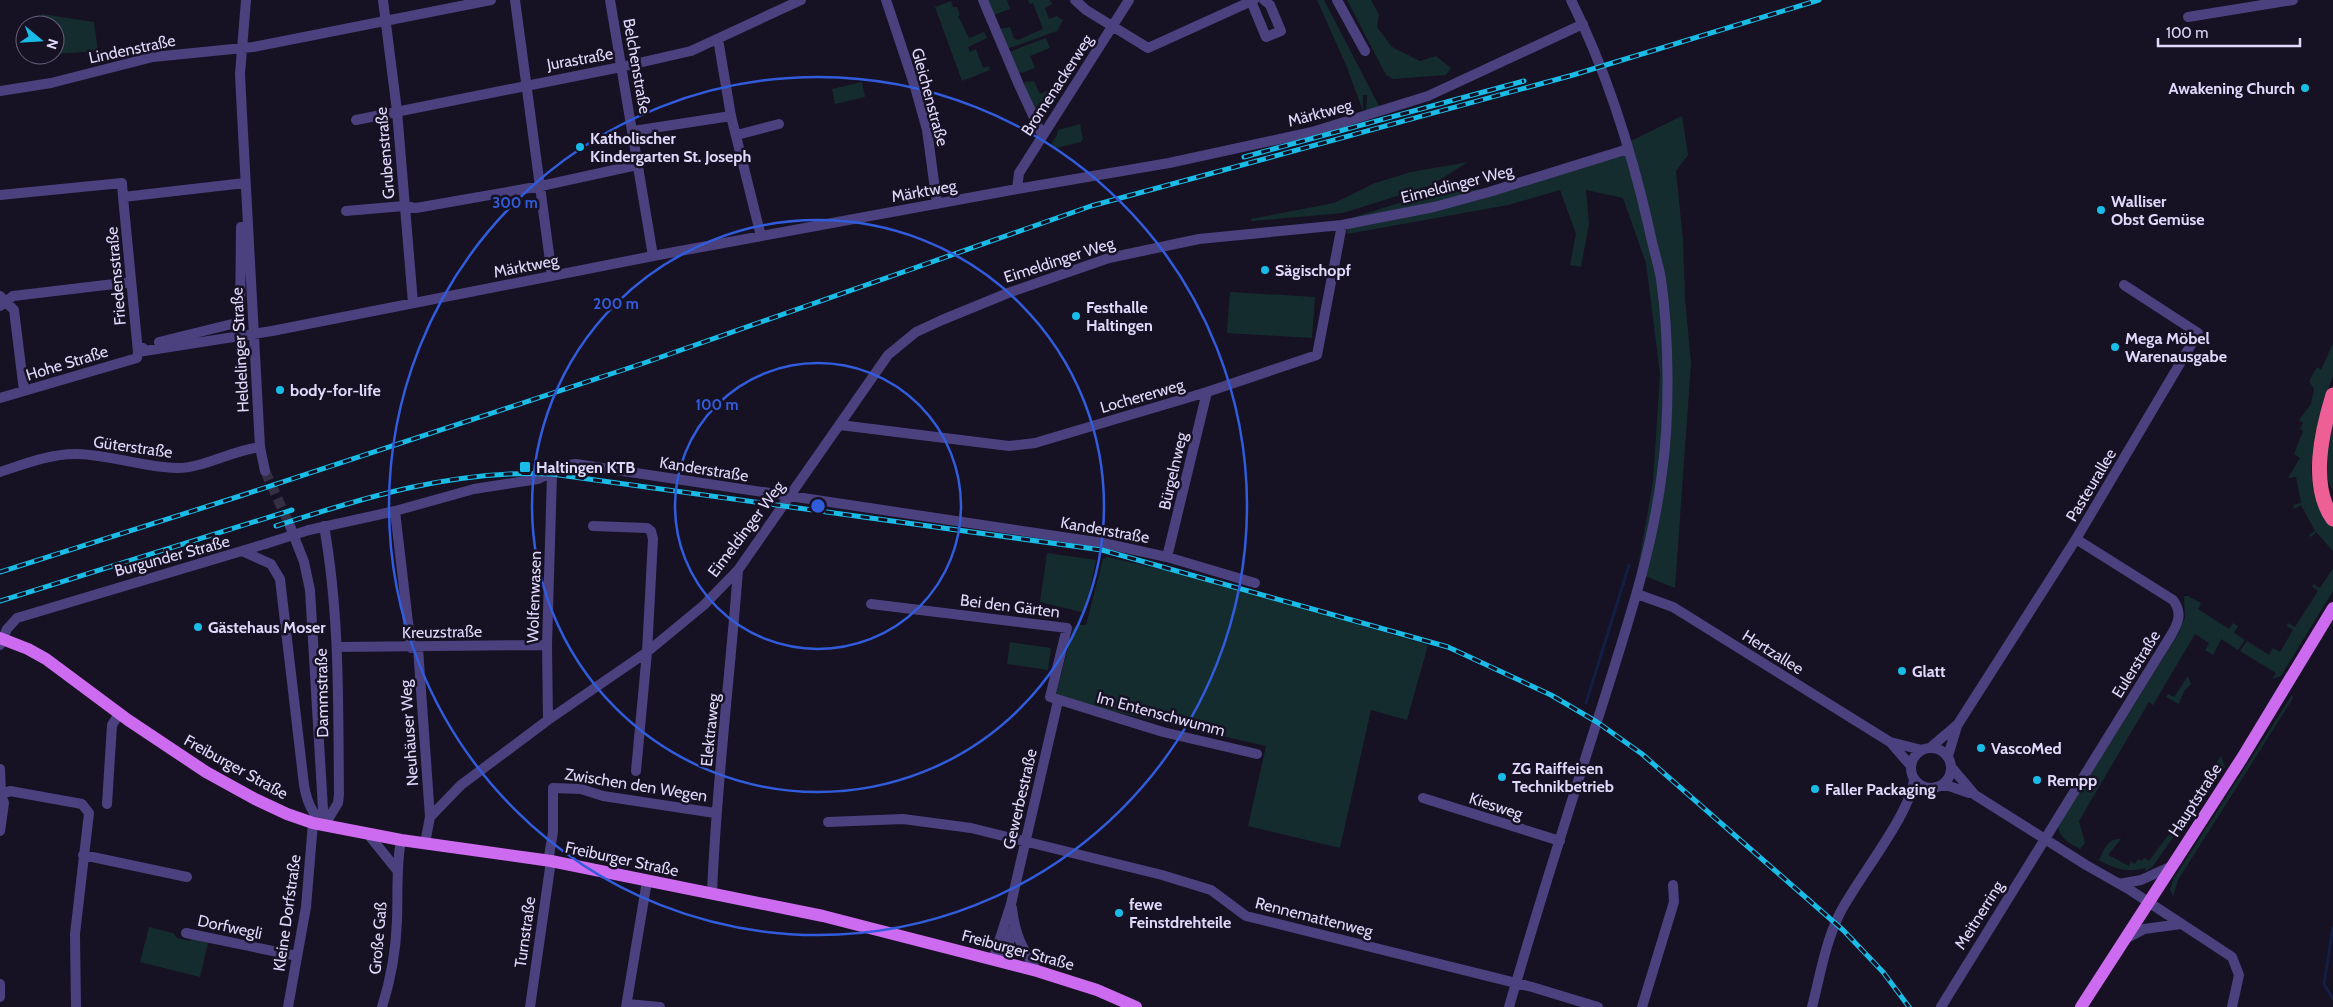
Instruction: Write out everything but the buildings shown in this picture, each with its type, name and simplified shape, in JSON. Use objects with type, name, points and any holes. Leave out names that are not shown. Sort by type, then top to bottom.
[{"type":"highway","points":[[2333,395],[2322,437],[2319,459],[2328,495],[2326,507],[2333,519]]},
{"type":"main road","name":"Hauptstraße","points":[[2081,1007],[2281,696],[2333,608]]},
{"type":"main road","name":"Freiburger Straße","points":[[1,640],[28,649],[46,659],[119,714],[221,781],[287,814],[318,824],[368,834],[551,861],[823,916],[1037,971],[1097,990],[1136,1007]]},
{"type":"street","name":"Heldelinger Straße","points":[[246,0],[240,74],[260,448],[265,471]]},
{"type":"street","name":"Grubenstraße","points":[[383,0],[397,111],[413,303]]},
{"type":"street","name":"Lindenstraße","points":[[0,91],[51,83],[153,57],[242,47],[386,22],[491,0]]},
{"type":"street","points":[[515,0],[552,276]]},
{"type":"street","name":"Belchenstraße","points":[[610,0],[653,256]]},
{"type":"street","name":"Jurastraße","points":[[356,120],[621,67],[691,51],[801,0]]},
{"type":"street","name":"Gleichenstraße","points":[[886,0],[927,130],[938,204]]},
{"type":"street","points":[[983,0],[1022,94],[1042,135]]},
{"type":"street","points":[[1075,0],[1086,10],[1148,48],[1252,1],[1266,37],[1281,31],[1270,5],[1264,0]]},
{"type":"street","name":"Bromenackerweg","points":[[1017,189],[1019,172],[1058,109],[1070,96],[1129,0]]},
{"type":"street","points":[[1337,0],[1365,51]]},
{"type":"street","points":[[1509,1007],[1637,594],[1662,472],[1666,382],[1661,278],[1628,148],[1597,53],[1571,0]]},
{"type":"street","points":[[2188,17],[2293,0]]},
{"type":"street","name":"Märktweg","points":[[254,334],[653,256],[1017,189],[1169,164],[1312,132],[1428,96],[1583,24]]},
{"type":"street","points":[[718,39],[732,116],[761,236]]},
{"type":"street","points":[[633,131],[732,116]]},
{"type":"street","points":[[737,135],[779,124]]},
{"type":"street","name":"Eimeldinger Weg","points":[[430,817],[461,785],[548,720],[647,652],[704,605],[738,570],[888,355],[916,332],[1008,293],[1109,258],[1199,239],[1342,225],[1434,207],[1489,192],[1628,148]]},
{"type":"street","points":[[346,211],[404,206],[416,208],[541,186],[637,166]]},
{"type":"street","points":[[0,195],[122,183],[123,197],[245,183]]},
{"type":"street","name":"Friedensstraße","points":[[123,197],[138,352]]},
{"type":"street","name":"Lochererweg","points":[[840,424],[1010,446],[1035,443],[1207,392],[1317,355],[1342,225]]},
{"type":"street","name":"Heldelinger Straße","points":[[240,322],[240,227],[248,226]]},
{"type":"street","points":[[24,391],[14,310],[2,301],[13,296],[131,282]]},
{"type":"street","name":"Pasteurallee","points":[[1948,756],[1958,724],[2076,539],[2198,333],[2124,285]]},
{"type":"street","name":"Hohe Straße","points":[[0,398],[137,358],[138,352],[149,344],[240,322]]},
{"type":"street","name":"Hohe Straße","points":[[138,352],[254,334]]},
{"type":"street","name":"Bürgelnweg","points":[[1167,557],[1207,392]]},
{"type":"street","name":"Güterstraße","points":[[2,469],[58,456],[77,454],[107,457],[136,464],[178,468],[260,448]]},
{"type":"street","name":"Kanderstraße","points":[[244,552],[324,526],[395,511],[474,489],[538,479],[552,474],[567,465],[576,464],[1103,543],[1167,557],[1255,583]]},
{"type":"street","name":"Wolfenwasen","points":[[548,720],[547,645],[552,474]]},
{"type":"street","name":"Neuhäuser Weg","points":[[395,511],[414,648],[430,817]]},
{"type":"street","points":[[290,526],[304,562],[310,590],[318,824]]},
{"type":"street","name":"Dammstraße","points":[[318,824],[338,803],[339,794],[337,647],[333,585],[324,526]]},
{"type":"street","points":[[593,526],[640,527],[647,528],[652,534],[647,652],[636,771]]},
{"type":"street","name":"Eulerstraße","points":[[2044,839],[2174,631],[2179,619],[2179,608],[2165,594],[2076,539]]},
{"type":"street","name":"Burgunder Straße","points":[[1,640],[7,629],[17,618],[218,557],[244,552],[271,564],[280,580],[307,802],[318,824]]},
{"type":"street","name":"Elektraweg","points":[[712,894],[715,813],[728,698],[738,570]]},
{"type":"street","name":"Hertzallee","points":[[1637,594],[1673,607],[1890,742],[1911,766],[1914,778]]},
{"type":"street","name":"Bei den Gärten","points":[[871,604],[1067,628],[1050,697],[1058,701]]},
{"type":"street","name":"Kreuzstraße","points":[[337,647],[414,648],[547,645]]},
{"type":"street","name":"Im Entenschwumm","points":[[1058,701],[1163,732],[1257,754]]},
{"type":"street","name":"Gewerbestraße","points":[[994,960],[1011,904],[1058,701]]},
{"type":"street","points":[[106,804],[112,726],[119,714]]},
{"type":"street","name":"Pasteurallee","points":[[1926,749],[1958,724]]},
{"type":"street","name":"Hertzallee","points":[[1890,742],[1940,750],[1948,756]]},
{"type":"street","points":[[1911,766],[1915,755],[1926,749]]},
{"type":"street","points":[[1948,756],[1952,768],[1975,795]]},
{"type":"street","points":[[1905,808],[1948,780],[1952,768]]},
{"type":"street","points":[[0,769],[1,795],[4,803],[0,831]]},
{"type":"street","points":[[1914,778],[1920,785],[1949,786],[1975,795],[2149,902],[2232,957],[2239,975],[2232,1007]]},
{"type":"street","points":[[1812,1007],[1828,940],[1839,915],[1905,808],[1914,778]]},
{"type":"street","name":"Zwischen den Wegen","points":[[551,861],[549,856],[553,832],[553,788],[581,789],[603,796],[715,813]]},
{"type":"street","points":[[1,795],[10,792],[82,804],[89,813],[75,934],[76,1007]]},
{"type":"street","name":"Kiesweg","points":[[1423,798],[1560,842]]},
{"type":"street","points":[[425,843],[430,817]]},
{"type":"street","name":"Rennemattenweg","points":[[828,822],[903,819],[971,828],[1026,843],[1162,874],[1211,890],[1246,916],[1516,983],[1598,1007]]},
{"type":"street","name":"Kleine Dorfstraße","points":[[288,1007],[306,907],[311,853],[318,824]]},
{"type":"street","points":[[368,834],[397,870]]},
{"type":"street","name":"Meitnerring","points":[[1941,1007],[2044,839]]},
{"type":"street","name":"Große Gaß","points":[[382,1007],[394,955],[397,920],[397,870],[401,840]]},
{"type":"street","points":[[83,856],[187,877]]},
{"type":"street","name":"Turnstraße","points":[[530,1007],[551,861]]},
{"type":"street","points":[[2120,884],[2141,880],[2172,866]]},
{"type":"street","points":[[647,881],[627,1005],[660,1007]]},
{"type":"street","points":[[1642,1007],[1674,902],[1673,885]]},
{"type":"street","name":"Gewerbestraße","points":[[1011,904],[1014,928],[1021,947],[1037,971]]},
{"type":"street","points":[[2125,939],[2144,930],[2181,924]]},
{"type":"street","name":"Gewerbestraße","points":[[994,960],[1006,951],[1014,928]]},
{"type":"street","name":"Dorfwegli","points":[[186,933],[297,956]]},
{"type":"street","points":[[0,984],[0,997]]},
{"type":"green space","points":[[988,0],[1007,0],[1010,9],[994,15]]},
{"type":"green space","points":[[1028,0],[1050,0],[1052,4],[1045,8],[1049,19],[1057,16],[1063,20],[1057,31],[1007,49],[999,29],[1010,27],[1014,38],[1018,40],[1043,29],[1033,3],[1030,4]]},
{"type":"green space","points":[[1317,0],[1324,0],[1379,106],[1366,113],[1367,95],[1363,95],[1363,111],[1346,65]]},
{"type":"green space","points":[[1347,0],[1371,0],[1379,15],[1377,27],[1392,47],[1420,61],[1436,56],[1451,68],[1446,75],[1393,79],[1386,75]]},
{"type":"green space","points":[[951,1],[953,7],[957,7],[960,15],[958,16],[969,38],[984,32],[987,38],[968,47],[970,52],[976,49],[983,68],[989,66],[990,70],[962,81],[935,7]]},
{"type":"green space","points":[[65,18],[94,22],[98,51],[65,53]]},
{"type":"green space","points":[[1046,38],[1050,48],[1030,56],[1035,68],[1022,73],[1019,72],[1009,52]]},
{"type":"green space","points":[[1034,81],[1040,94],[1064,83],[1043,119],[1037,118],[1024,85],[1025,82]]},
{"type":"green space","points":[[862,82],[865,97],[835,104],[832,89]]},
{"type":"green space","points":[[1682,116],[1688,155],[1676,171],[1683,240],[1685,298],[1691,363],[1675,588],[1637,573],[1653,482],[1660,374],[1646,263],[1623,198],[1586,190],[1589,224],[1581,267],[1570,265],[1576,234],[1560,190],[1508,205],[1347,234],[1348,219],[1415,198],[1503,186],[1571,170]]},
{"type":"green space","points":[[1080,124],[1083,139],[1081,142],[1056,148],[1051,144],[1058,130]]},
{"type":"green space","points":[[1468,162],[1432,185],[1343,213],[1252,221],[1251,219],[1334,203],[1375,183],[1411,172]]},
{"type":"green space","points":[[1230,292],[1315,297],[1312,338],[1227,333]]},
{"type":"green space","points":[[2333,343],[2333,376],[2322,407],[2311,468],[2313,489],[2321,509],[2333,525],[2333,551],[2316,532],[2311,537],[2309,535],[2315,531],[2301,505],[2294,509],[2293,505],[2301,503],[2296,477],[2288,478],[2300,458],[2294,454],[2303,431],[2300,429],[2303,423],[2299,420],[2311,404],[2314,389],[2309,381],[2317,367],[2321,370]]},
{"type":"green space","points":[[2333,410],[2333,490],[2328,481],[2325,451]]},
{"type":"green space","points":[[1047,553],[1096,560],[1085,613],[1040,602]]},
{"type":"green space","points":[[1108,557],[1193,577],[1428,645],[1407,720],[1371,710],[1340,848],[1248,826],[1266,746],[1085,705],[1056,694],[1073,629],[1076,625],[1086,625],[1103,559]]},
{"type":"green space","points":[[2333,568],[2333,591],[2281,676],[2272,679],[2276,673],[2240,651],[2247,641],[2269,655],[2273,648],[2280,652],[2293,630],[2287,626],[2288,623],[2295,627],[2318,591],[2312,587],[2313,584],[2320,588]]},
{"type":"green space","points":[[2184,596],[2188,596],[2201,603],[2198,609],[2229,629],[2233,623],[2238,626],[2234,633],[2245,640],[2238,650],[2221,639],[2213,655],[2205,650],[2209,643],[2195,634],[2153,705],[2149,702],[2079,821],[2085,843],[2080,849],[2063,837],[2058,827],[2179,633],[2185,617]]},
{"type":"green space","points":[[1010,642],[1051,648],[1048,670],[1007,664]]},
{"type":"green space","points":[[2188,676],[2191,684],[2184,691],[2179,704],[2166,697],[2168,694],[2174,697]]},
{"type":"green space","points":[[2292,695],[2293,698],[2178,880],[2173,897],[2170,889],[2174,878]]},
{"type":"green space","points":[[2221,756],[2225,767],[2204,793],[2153,866],[2146,871],[2145,868],[2127,870],[2110,866],[2099,860],[2104,849],[2112,840],[2121,839],[2108,855],[2129,866],[2131,861],[2135,864],[2138,859],[2142,861],[2144,858],[2149,861],[2198,795],[2208,777],[2211,779],[2216,770],[2213,769]]},
{"type":"green space","points":[[149,927],[173,933],[177,938],[189,941],[197,936],[209,939],[200,977],[140,962]]},
{"type":"waterway","points":[[1586,703],[1629,565]]},
{"type":"waterway","points":[[2333,927],[2324,984],[2333,999]]},
{"type":"tunnel","points":[[265,471],[290,526]]},
{"type":"railway","points":[[0,572],[240,496],[644,363],[1091,206],[1573,75],[1819,0]]},
{"type":"railway","points":[[1244,157],[1524,81]]},
{"type":"railway","points":[[276,526],[377,495],[412,487],[481,476],[552,474],[1102,550],[1448,647],[1551,695],[1597,722],[1642,754],[1843,930],[1883,972],[1909,1007]]},
{"type":"railway","points":[[0,601],[292,510]]},
{"type":"place","name":"Awakening Church","points":[[2305,88]]},
{"type":"place","name":"Katholischer Kindergarten St. Joseph","points":[[580,147]]},
{"type":"place","name":"Walliser Obst Gemüse","points":[[2101,210]]},
{"type":"place","name":"Sägischopf","points":[[1265,270]]},
{"type":"place","name":"Festhalle Haltingen","points":[[1076,316]]},
{"type":"place","name":"Mega Möbel Warenausgabe","points":[[2115,347]]},
{"type":"place","name":"body-for-life","points":[[280,390]]},
{"type":"place","name":"Haltingen KTB","points":[[525,467]]},
{"type":"place","name":"Gästehaus Moser","points":[[198,627]]},
{"type":"place","name":"Glatt","points":[[1902,671]]},
{"type":"place","name":"VascoMed","points":[[1981,748]]},
{"type":"place","name":"ZG Raiffeisen Technikbetrieb","points":[[1502,777]]},
{"type":"place","name":"Rempp","points":[[2037,780]]},
{"type":"place","name":"Faller Packaging","points":[[1815,789]]},
{"type":"place","name":"fewe Feinstdrehteile","points":[[1119,913]]}]
